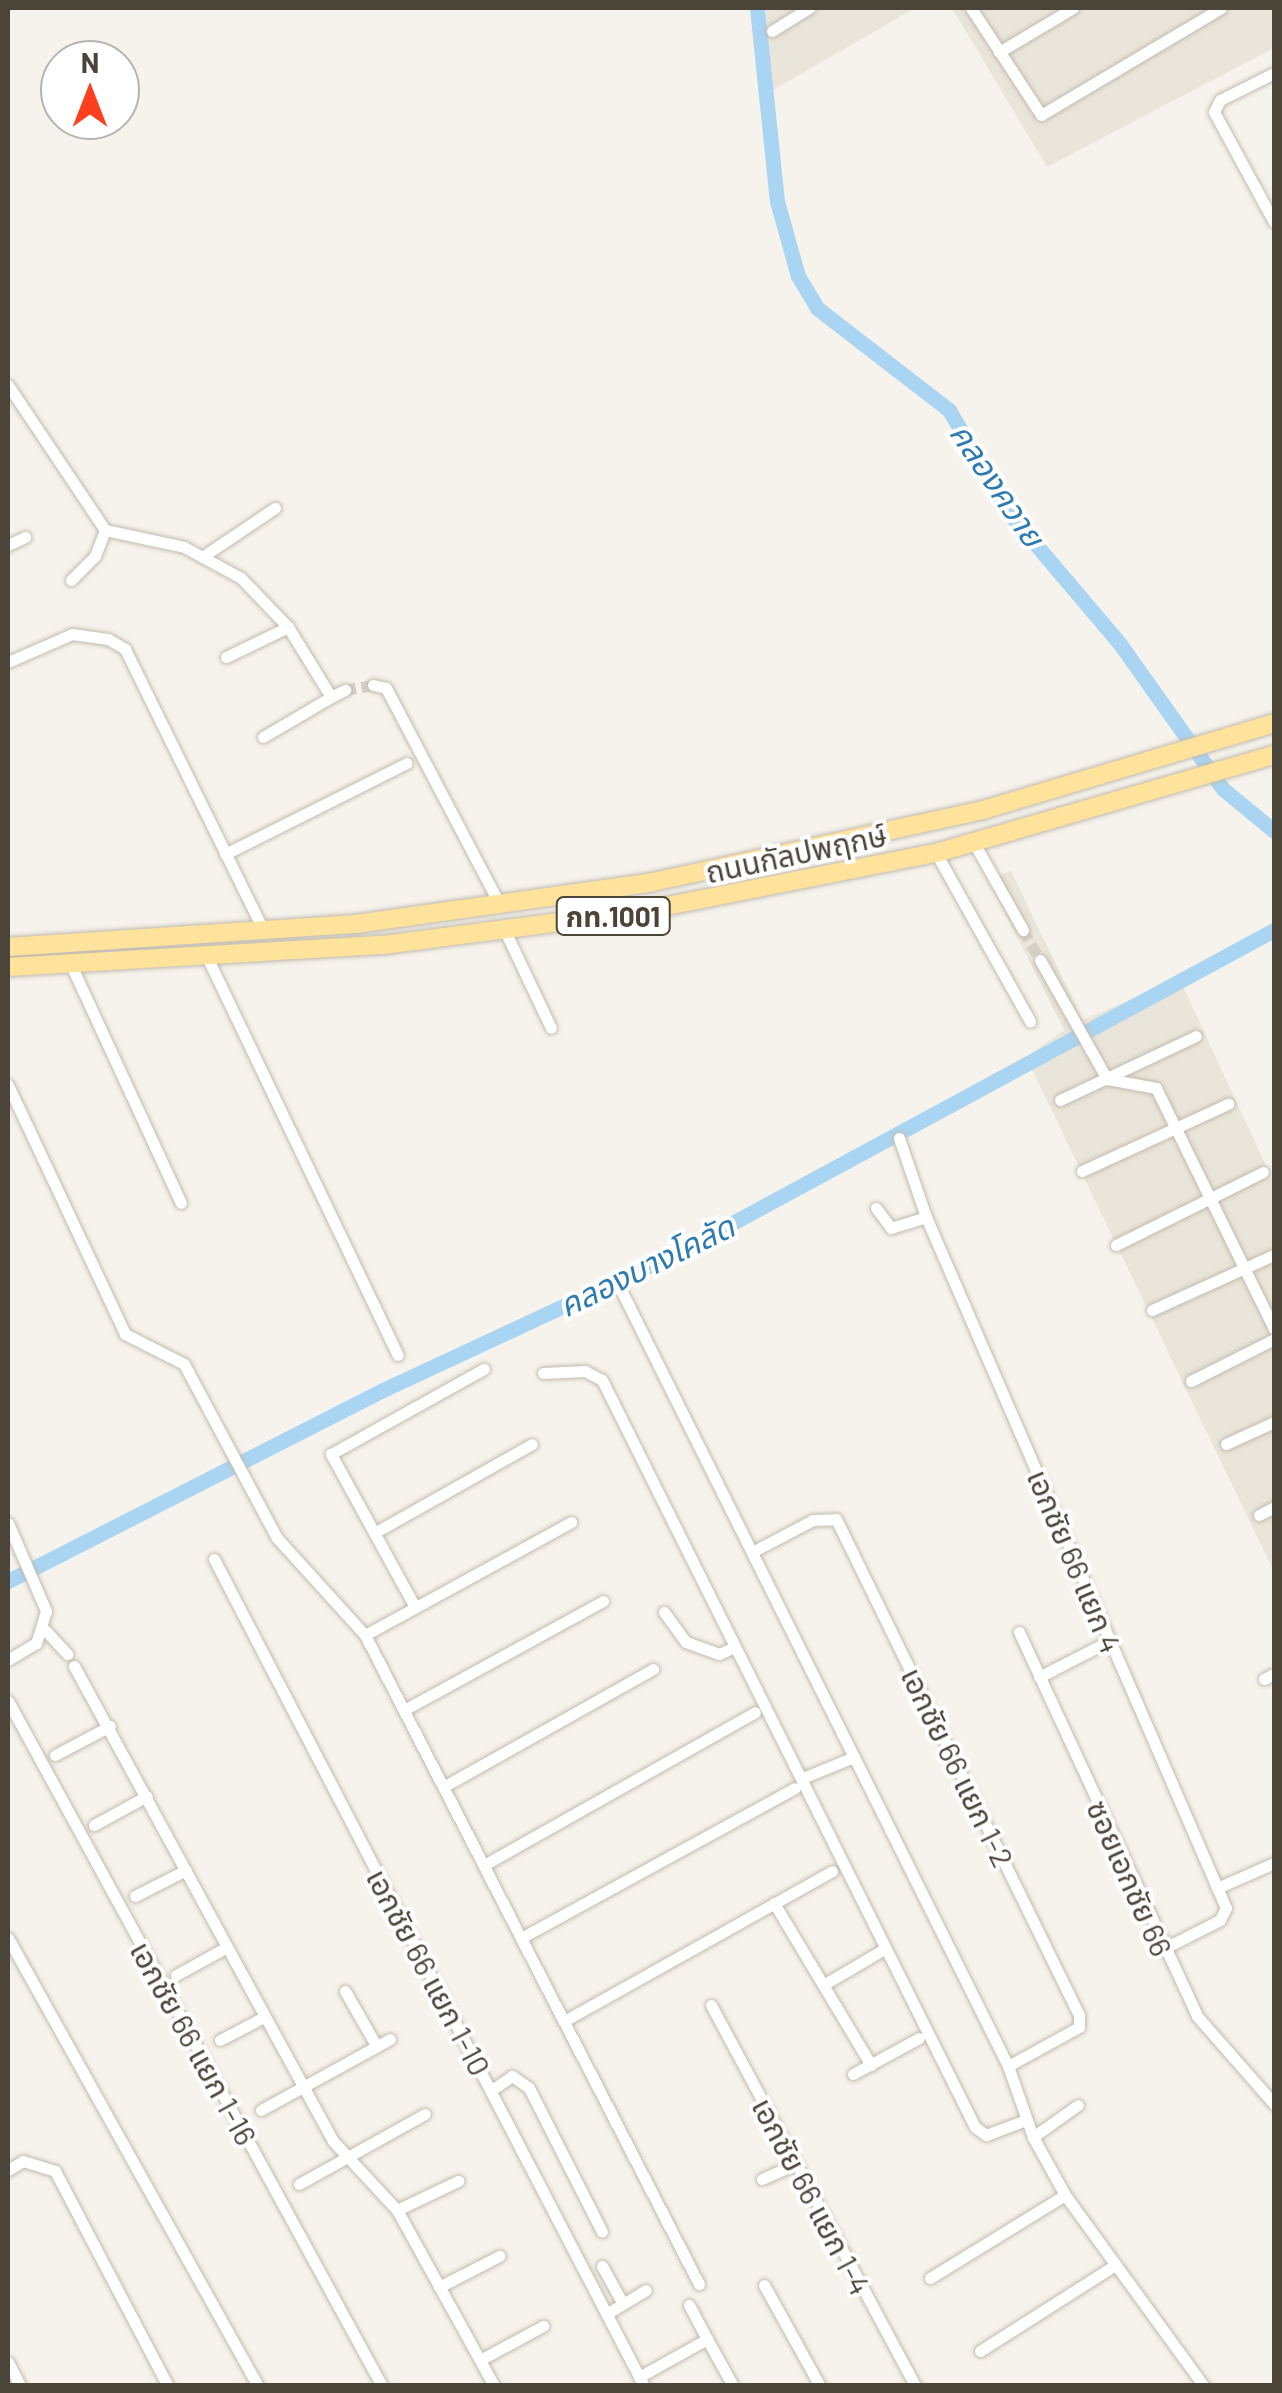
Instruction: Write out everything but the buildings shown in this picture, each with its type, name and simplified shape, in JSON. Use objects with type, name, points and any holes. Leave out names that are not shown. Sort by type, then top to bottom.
[{"type":"main road","name":"ถนนกัลปพฤกษ์","points":[[8,946],[264,932],[500,905],[767,861],[984,810],[1188,752],[1274,723]]},
{"type":"main road","name":"ถนนกัลปพฤกษ์","points":[[8,967],[208,959],[505,931],[748,893],[936,853],[1274,755]]},
{"type":"street","points":[[772,30],[809,8]]},
{"type":"street","points":[[971,8],[1036,112],[1046,114],[1221,8]]},
{"type":"street","points":[[999,52],[1073,8]]},
{"type":"street","points":[[1274,73],[1220,100],[1214,112],[1274,218]]},
{"type":"street","points":[[8,385],[105,530],[202,557],[241,578],[288,627],[331,697]]},
{"type":"street","points":[[202,557],[275,508]]},
{"type":"street","points":[[71,580],[94,556],[105,530]]},
{"type":"street","points":[[8,545],[25,537]]},
{"type":"street","points":[[226,656],[288,627]]},
{"type":"street","points":[[8,662],[72,634],[119,643],[264,932]]},
{"type":"street","points":[[374,685],[386,688],[500,905]]},
{"type":"street","points":[[263,737],[345,690]]},
{"type":"street","points":[[224,854],[407,764]]},
{"type":"street","points":[[974,843],[1023,930]]},
{"type":"street","points":[[936,853],[1030,1021]]},
{"type":"street","points":[[505,931],[551,1028]]},
{"type":"street","points":[[208,959],[398,1356]]},
{"type":"street","points":[[1040,960],[1107,1079],[1156,1088],[1274,1329]]},
{"type":"street","points":[[71,965],[182,1203]]},
{"type":"street","points":[[1060,1100],[1196,1036]]},
{"type":"street","points":[[8,1085],[125,1334],[184,1364],[277,1538],[365,1635],[699,2284]]},
{"type":"street","points":[[1082,1171],[1228,1104]]},
{"type":"street","name":"เอกชัย 66 แยก 4","points":[[899,1138],[926,1217],[1217,1888]]},
{"type":"street","points":[[1116,1245],[1263,1172]]},
{"type":"street","points":[[876,1208],[891,1228],[926,1217]]},
{"type":"street","points":[[1152,1310],[1274,1255]]},
{"type":"street","points":[[618,1284],[1008,2066],[1033,2137],[1065,2194],[1204,2386]]},
{"type":"street","points":[[1191,1381],[1274,1340]]},
{"type":"street","points":[[415,1608],[331,1454],[484,1369]]},
{"type":"street","points":[[543,1373],[585,1371],[602,1380],[804,1777],[975,2126],[986,2135],[1026,2120]]},
{"type":"street","points":[[1226,1444],[1274,1422]]},
{"type":"street","points":[[374,1533],[532,1444]]},
{"type":"street","points":[[1259,1514],[1274,1507]]},
{"type":"street","name":"เอกชัย 66 แยก 1-2","points":[[752,1552],[814,1520],[836,1519],[1079,2015],[1078,2027],[1008,2066]]},
{"type":"street","points":[[365,1635],[571,1522]]},
{"type":"street","points":[[8,1523],[46,1611],[45,1630],[67,1654]]},
{"type":"street","name":"เอกชัย 66 แยก 1-10","points":[[214,1559],[493,2089],[641,2381]]},
{"type":"street","points":[[404,1710],[603,1601]]},
{"type":"street","points":[[664,1612],[686,1642],[719,1654],[735,1648]]},
{"type":"street","points":[[8,1660],[45,1630]]},
{"type":"street","name":"ซอยเอกชัย 66","points":[[1019,1632],[1161,1950],[1197,2016],[1274,2104]]},
{"type":"street","points":[[1039,1677],[1109,1642]]},
{"type":"street","points":[[74,1666],[110,1726],[262,2018],[346,2160],[380,2186],[397,2210],[494,2386]]},
{"type":"street","points":[[444,1787],[653,1669]]},
{"type":"street","name":"เอกชัย 66 แยก 1-16","points":[[8,1701],[382,2386]]},
{"type":"street","points":[[484,1865],[755,1712]]},
{"type":"street","points":[[55,1755],[110,1726]]},
{"type":"street","points":[[804,1777],[854,1757]]},
{"type":"street","points":[[521,1938],[795,1788]]},
{"type":"street","points":[[94,1825],[147,1796]]},
{"type":"street","points":[[1161,1950],[1220,1920],[1226,1908],[1217,1888],[1274,1863]]},
{"type":"street","points":[[134,1896],[186,1870]]},
{"type":"street","points":[[564,2021],[832,1871]]},
{"type":"street","points":[[774,1903],[871,2065]]},
{"type":"street","points":[[8,1938],[258,2386]]},
{"type":"street","points":[[176,1975],[227,1947]]},
{"type":"street","points":[[823,1985],[881,1952]]},
{"type":"street","points":[[345,1991],[377,2047]]},
{"type":"street","name":"เอกชัย 66 แยก 1-4","points":[[711,2005],[915,2386]]},
{"type":"street","points":[[220,2040],[262,2018]]},
{"type":"street","points":[[853,2074],[919,2038]]},
{"type":"street","points":[[261,2110],[390,2040]]},
{"type":"street","points":[[493,2089],[512,2076],[529,2088],[602,2232]]},
{"type":"street","points":[[1033,2137],[1078,2105]]},
{"type":"street","points":[[299,2184],[425,2114]]},
{"type":"street","points":[[8,2170],[23,2161],[55,2171],[168,2386]]},
{"type":"street","points":[[762,2179],[795,2164]]},
{"type":"street","points":[[397,2210],[458,2181]]},
{"type":"street","points":[[930,2278],[1065,2194]]},
{"type":"street","points":[[440,2287],[500,2256]]},
{"type":"street","points":[[980,2351],[1116,2264]]},
{"type":"street","points":[[602,2266],[623,2304]]},
{"type":"street","points":[[764,2285],[820,2386]]},
{"type":"street","points":[[608,2314],[646,2290]]},
{"type":"street","points":[[689,2305],[733,2386]]},
{"type":"street","points":[[480,2360],[543,2326]]},
{"type":"street","points":[[641,2381],[707,2339]]},
{"type":"street","points":[[8,2362],[20,2386]]},
{"type":"shaded area","points":[[766,8],[915,8],[770,92]]},
{"type":"shaded area","points":[[952,8],[1274,8],[1274,48],[1047,167]]},
{"type":"shaded area","points":[[1011,871],[1083,1020],[1179,978],[1274,1183],[1274,1572],[1026,1057],[1064,1030],[988,879]]},
{"type":"waterway","name":"คลองควาย","points":[[757,8],[777,201],[798,276],[817,308],[949,410],[1009,513],[1120,644],[1223,789],[1274,831]]},
{"type":"waterway","name":"คลองบางโคลัด","points":[[8,1581],[383,1390],[677,1253],[1274,930]]},
{"type":"tunnel","points":[[345,690],[373,685]]},
{"type":"tunnel","points":[[1023,930],[1040,960]]}]
